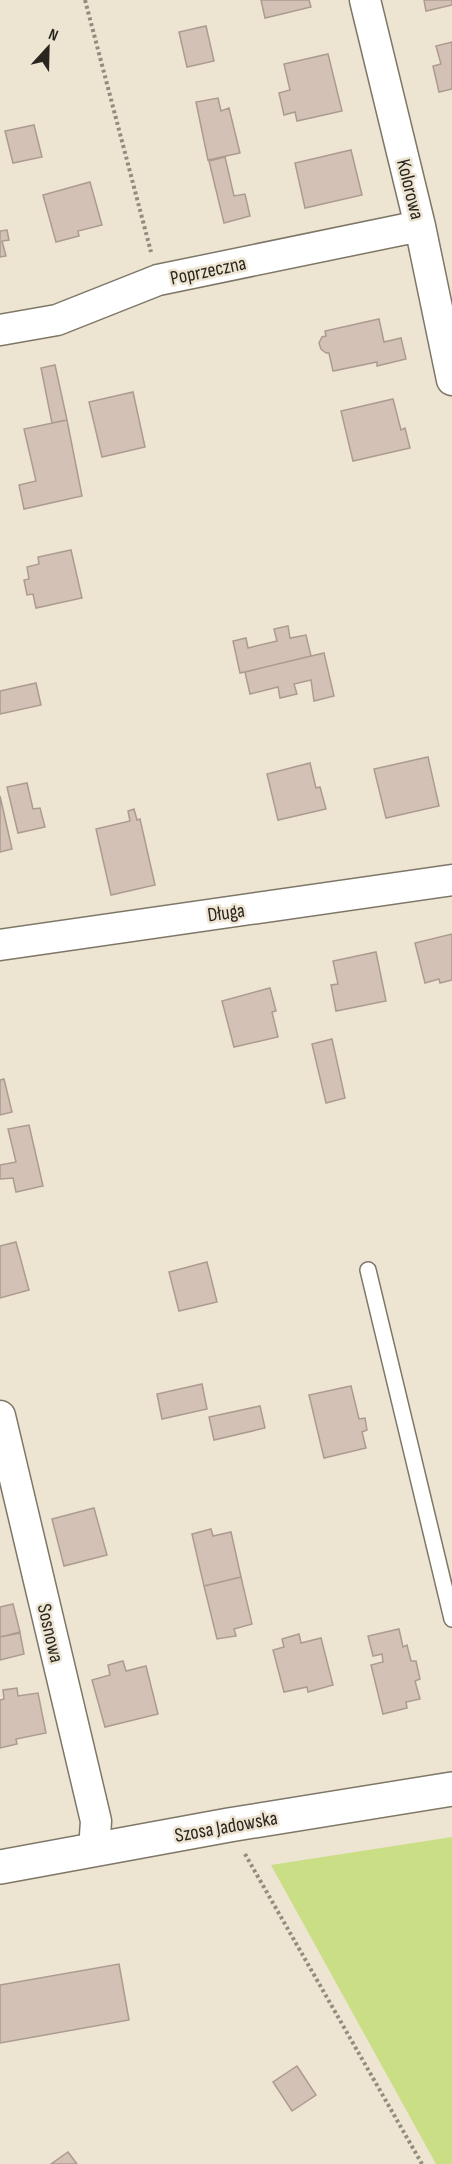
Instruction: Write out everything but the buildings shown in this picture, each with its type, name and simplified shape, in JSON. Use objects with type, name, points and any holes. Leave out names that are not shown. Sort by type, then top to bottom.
[{"type":"main road","name":"Szosa Jadowska","points":[[0,1867],[229,1825],[452,1789]]},
{"type":"street","name":"Kolorowa","points":[[365,0],[420,226],[452,380]]},
{"type":"street","name":"Poprzeczna","points":[[0,330],[57,320],[158,280],[420,226]]},
{"type":"street","name":"Długa","points":[[0,945],[452,880]]},
{"type":"street","name":"Sosnowa","points":[[0,1416],[96,1821],[94,1850]]},
{"type":"lane","points":[[368,1270],[452,1619]]},
{"type":"path","points":[[85,0],[158,280]]},
{"type":"path","points":[[229,1825],[422,2164]]},
{"type":"green space","points":[[452,1837],[452,2164],[436,2164],[271,1865]]}]
